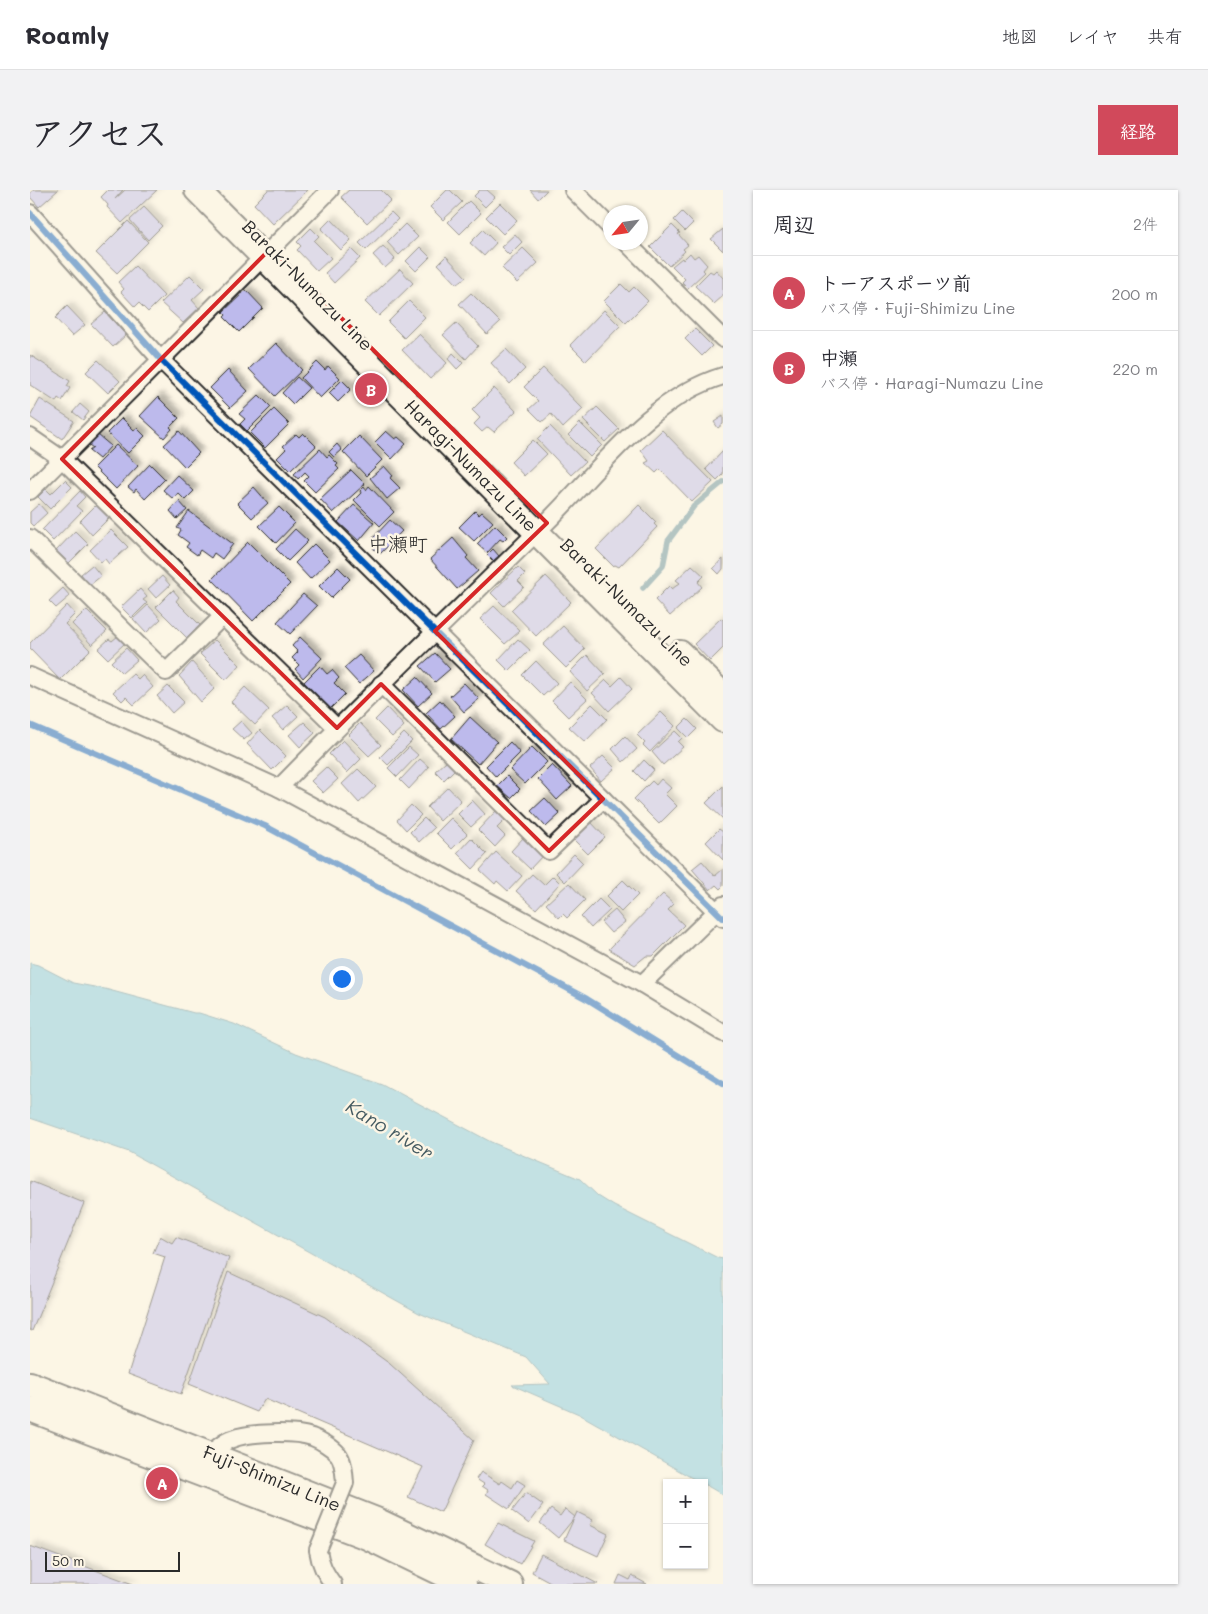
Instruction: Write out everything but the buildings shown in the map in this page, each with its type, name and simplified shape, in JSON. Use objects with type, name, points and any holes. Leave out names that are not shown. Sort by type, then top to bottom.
[{"type":"main road","points":[[197,190],[267,252]]},
{"type":"main road","name":"Baraki-Numazu Line","points":[[214,190],[267,252],[542,527],[723,695]]},
{"type":"main road","name":"Haragi-Numazu Line","points":[[542,527],[723,720]]},
{"type":"main road","name":"Fuji-Shimizu Line","points":[[30,1384],[210,1453],[376,1520],[510,1584]]},
{"type":"main road","name":"Fuji-Shimizu Line","points":[[30,1409],[367,1537],[464,1584]]},
{"type":"street","points":[[30,491],[330,190]]},
{"type":"street","points":[[574,190],[603,220]]},
{"type":"street","points":[[30,213],[162,360],[603,799],[721,912],[642,984]]},
{"type":"street","points":[[634,250],[723,339]]},
{"type":"street","points":[[279,788],[381,684],[542,527],[638,428],[676,397],[707,380],[723,376]]},
{"type":"street","points":[[30,438],[62,459],[337,728]]},
{"type":"street","points":[[30,538],[166,672],[223,616]]},
{"type":"street","points":[[30,676],[279,788],[642,984],[723,1033]]},
{"type":"street","points":[[381,684],[549,851],[603,799]]},
{"type":"street","points":[[210,1453],[232,1439],[283,1432],[313,1437],[338,1454],[343,1463],[345,1483],[318,1550],[319,1560],[324,1572],[333,1584]]},
{"type":"highlighted area","points":[[271,248],[547,523],[435,631],[603,799],[549,851],[381,684],[337,728],[62,459]]},
{"type":"water","name":"Kano river","points":[[30,963],[38,965],[73,983],[105,989],[234,1024],[296,1053],[382,1084],[491,1142],[580,1179],[598,1196],[614,1206],[723,1259],[723,1495],[708,1486],[708,1479],[694,1479],[579,1414],[512,1385],[550,1384],[526,1357],[419,1313],[129,1152],[30,1118]]},
{"type":"waterway","points":[[643,588],[663,566],[668,541],[694,506],[723,482]]},
{"type":"cycle path","points":[[30,213],[161,360],[723,918]]},
{"type":"cycle path","points":[[30,725],[265,826],[587,999],[723,1083]]},
{"type":"place","name":"中瀬","points":[[371,389]]},
{"type":"place","name":"トーアスポーツ前","points":[[162,1483]]},
{"type":"district","name":"中瀬町","points":[[398,543]]}]
